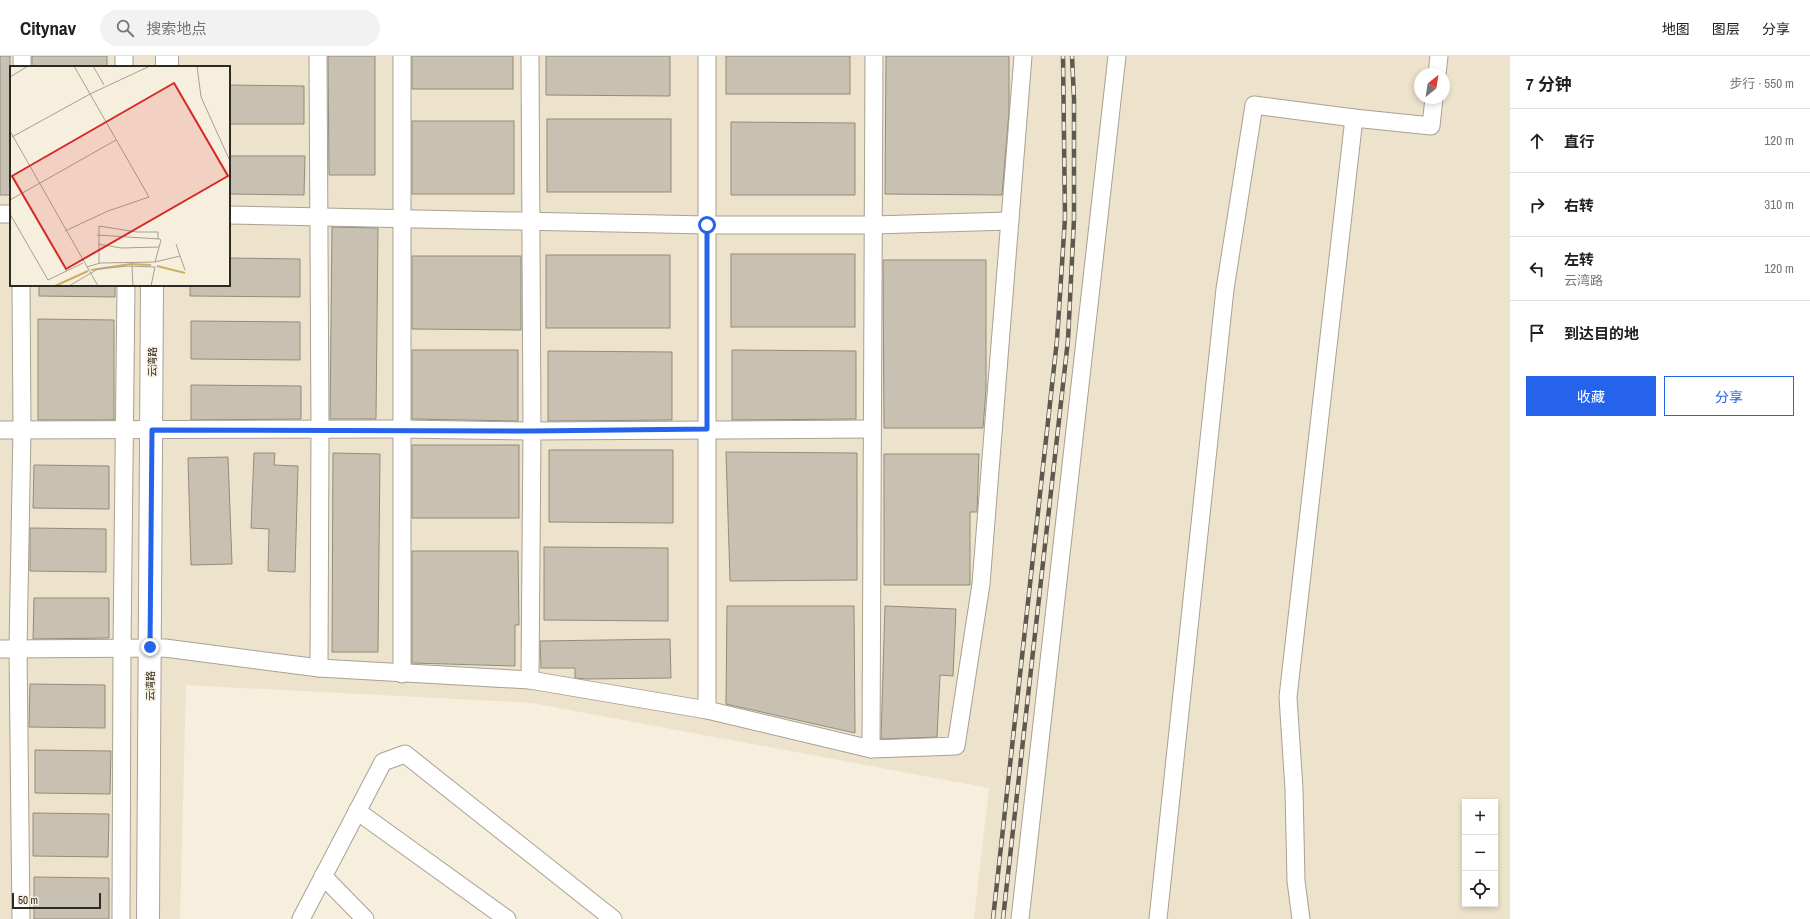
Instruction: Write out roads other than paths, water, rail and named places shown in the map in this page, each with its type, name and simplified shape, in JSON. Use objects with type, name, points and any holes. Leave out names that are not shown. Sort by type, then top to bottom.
[{"type":"main road","points":[[166,56],[167,66]]},
{"type":"main road","name":"云湾路","points":[[152,286],[159,430]]},
{"type":"main road","name":"云湾路","points":[[148,919],[157,647],[159,430],[167,286]]},
{"type":"main road","name":"云湾路","points":[[157,647],[162,919]]},
{"type":"street","points":[[318,56],[320,430],[319,668]]},
{"type":"street","points":[[402,56],[402,674]]},
{"type":"street","points":[[530,56],[532,431],[530,680]]},
{"type":"street","points":[[706,710],[707,56]]},
{"type":"street","points":[[871,749],[874,56]]},
{"type":"street","points":[[0,649],[157,647],[319,668],[402,674],[530,680],[706,710],[871,749],[956,746],[981,584],[1023,56]]},
{"type":"street","points":[[1020,919],[1117,56]]},
{"type":"street","points":[[1438,68],[1439,56]]},
{"type":"street","points":[[1158,919],[1225,290],[1254,105],[1431,126],[1433,104]]},
{"type":"street","points":[[1302,919],[1296,881],[1294,789],[1288,697],[1354,118]]},
{"type":"street","points":[[230,216],[707,225],[873,225],[1010,221]]},
{"type":"street","points":[[21,286],[22,430],[18,649],[21,919]]},
{"type":"street","points":[[121,919],[126,286]]},
{"type":"street","points":[[0,430],[532,431],[872,429]]},
{"type":"street","points":[[301,919],[383,762],[405,754],[613,919]]},
{"type":"street","points":[[357,811],[507,919]]},
{"type":"street","points":[[323,876],[365,919]]},
{"type":"railway","points":[[993,919],[1057,340],[1065,218],[1063,56]]},
{"type":"railway","points":[[1003,919],[1068,340],[1074,219],[1074,99],[1072,56]]}]
